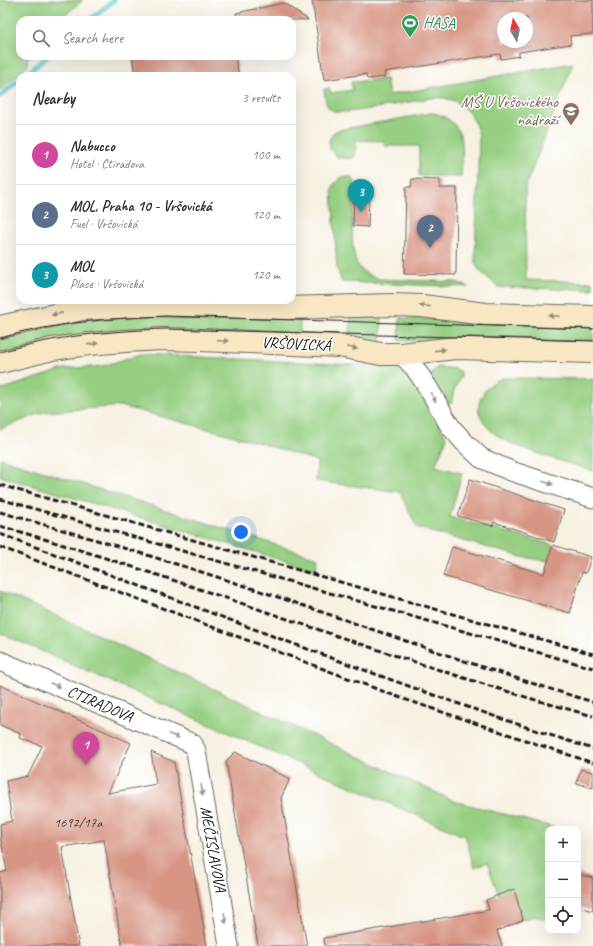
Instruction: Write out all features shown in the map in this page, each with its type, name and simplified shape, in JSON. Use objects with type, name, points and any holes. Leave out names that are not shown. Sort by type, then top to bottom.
[{"type":"main road","points":[[0,326],[82,309],[155,305],[286,308],[392,305],[422,306],[486,314],[593,317]]},
{"type":"main road","name":"VRŠOVICKÁ","points":[[0,362],[52,349],[124,341],[162,339],[339,346],[381,354],[401,354],[456,348],[593,352]]},
{"type":"street","points":[[401,354],[414,367],[427,386],[450,426],[481,458],[511,471],[593,498]]},
{"type":"street","name":"CTIRADOVA","points":[[0,661],[193,744],[196,752]]},
{"type":"street","name":"MEČISLAVOVA","points":[[196,752],[229,946]]},
{"type":"green space","points":[[0,0],[83,0],[64,16],[16,16],[16,60],[27,60],[28,66],[21,72],[16,72],[16,76],[0,90]]},
{"type":"green space","points":[[573,63],[525,188],[526,280],[593,282],[593,290],[498,287],[479,270],[475,262],[479,137],[473,119],[460,104],[444,98],[435,98],[367,110],[339,112],[328,107],[324,89],[329,88],[331,93],[352,90],[351,82],[386,79],[389,95]]},
{"type":"green space","points":[[431,113],[439,114],[446,118],[453,123],[458,130],[462,144],[461,177],[419,176],[419,146],[385,146],[384,141],[356,140],[355,156],[352,159],[337,157],[330,149],[329,140],[334,132],[338,130]]},
{"type":"green space","points":[[342,177],[351,177],[355,182],[352,236],[355,257],[361,270],[380,279],[457,282],[469,287],[342,282],[337,269],[332,189],[335,183]]},
{"type":"green space","points":[[122,314],[300,315],[300,338],[0,356],[0,334]]},
{"type":"green space","points":[[351,316],[382,317],[381,341],[350,339]]},
{"type":"green space","points":[[400,318],[593,324],[593,346],[399,341]]},
{"type":"green space","points":[[141,354],[394,367],[400,369],[412,380],[447,438],[435,466],[462,473],[450,517],[553,545],[548,561],[522,557],[417,528],[400,492],[316,481],[317,461],[257,442],[121,406],[44,412],[0,429],[0,390],[64,369],[103,366]]},
{"type":"green space","points":[[437,367],[456,369],[461,372],[461,376],[454,390],[451,404],[447,403],[433,380],[431,373]]},
{"type":"green space","points":[[503,378],[593,379],[593,471],[523,448],[501,438],[488,427],[479,412],[480,401],[488,386]]},
{"type":"green space","points":[[0,458],[318,558],[316,570],[0,476]]},
{"type":"green space","points":[[0,591],[66,620],[454,801],[549,826],[545,826],[545,919],[534,916],[523,920],[513,890],[499,895],[487,863],[474,868],[466,837],[0,633]]},
{"type":"building","name":"HASA","points":[[312,0],[593,0],[593,34],[570,36],[571,44],[519,52],[519,56],[501,59],[500,54],[384,72],[385,77],[367,79],[366,74],[324,80]]},
{"type":"building","points":[[284,3],[308,20],[296,20],[296,16],[236,16],[236,13]]},
{"type":"building","points":[[133,60],[236,60],[238,72],[134,72]]},
{"type":"building","points":[[412,179],[440,180],[440,188],[457,188],[456,275],[404,274],[406,187],[411,187]]},
{"type":"building","points":[[354,197],[369,197],[368,227],[353,226]]},
{"type":"building","points":[[470,479],[564,510],[554,542],[494,522],[493,526],[458,516]]},
{"type":"building","points":[[553,545],[591,557],[586,573],[582,572],[570,613],[443,576],[452,547],[544,574]]},
{"type":"building","points":[[0,685],[131,743],[108,793],[156,784],[151,752],[174,762],[207,946],[122,946],[104,840],[62,847],[79,946],[0,946],[0,873],[7,871],[1,841],[0,824],[12,821],[6,781],[28,776],[42,746],[20,738],[21,734],[0,725]]},
{"type":"building","points":[[235,752],[290,779],[281,798],[307,946],[258,946],[226,761]]},
{"type":"building","points":[[581,769],[593,772],[593,788],[576,783]]},
{"type":"building","points":[[581,875],[593,878],[593,911],[581,908]]},
{"type":"building","points":[[514,889],[523,920],[497,931],[502,946],[325,946],[324,938],[489,910],[486,900]]},
{"type":"waterway","points":[[95,16],[114,0]]},
{"type":"waterway","points":[[29,72],[43,60]]},
{"type":"waterway","points":[[0,96],[16,82]]},
{"type":"tram line","points":[[0,338],[82,322],[166,316],[593,329]]},
{"type":"tram line","points":[[0,352],[21,346],[82,335],[166,329],[593,341]]},
{"type":"railway","points":[[0,485],[593,654]]},
{"type":"railway","points":[[0,499],[593,668]]},
{"type":"railway","points":[[0,512],[205,573],[472,664],[593,702]]},
{"type":"railway","points":[[0,526],[127,565],[442,671],[593,716]]},
{"type":"railway","points":[[0,534],[369,672],[593,749]]},
{"type":"railway","points":[[0,547],[398,697],[593,763]]},
{"type":"place","name":"HASA","points":[[410,38]]},
{"type":"place","name":"MŠ U Vršovického nádraží","points":[[571,126]]},
{"type":"place","name":"MOL","points":[[361,212]]},
{"type":"place","name":"MOL, Praha 10 - Vršovická","points":[[430,248]]},
{"type":"place","name":"Nabucco","points":[[86,765]]}]
